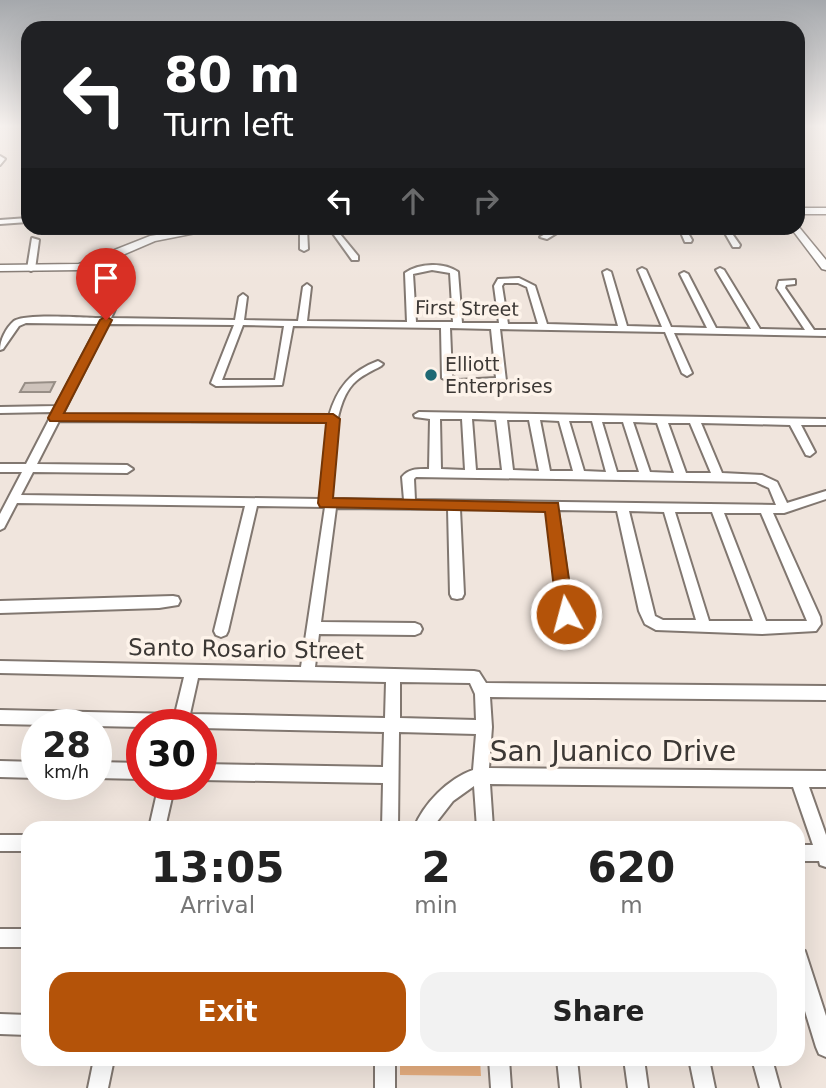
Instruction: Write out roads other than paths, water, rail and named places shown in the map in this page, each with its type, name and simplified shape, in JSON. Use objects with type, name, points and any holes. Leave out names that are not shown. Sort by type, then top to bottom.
[{"type":"main road","points":[[805,211],[826,211]]},
{"type":"main road","points":[[0,268],[73,268],[170,235]]},
{"type":"main road","points":[[801,235],[826,267]]},
{"type":"street","points":[[0,222],[21,220]]},
{"type":"street","points":[[303,235],[304,249]]},
{"type":"street","points":[[337,235],[355,258]]},
{"type":"street","points":[[544,237],[548,235]]},
{"type":"street","points":[[686,235],[688,240]]},
{"type":"street","points":[[730,235],[736,245]]},
{"type":"street","points":[[31,269],[35,240]]},
{"type":"street","points":[[0,525],[106,320],[118,290],[100,261]]},
{"type":"street","points":[[412,324],[410,273],[415,270],[446,269],[454,272],[458,325]]},
{"type":"street","points":[[642,270],[687,373]]},
{"type":"street","points":[[720,270],[757,331]]},
{"type":"street","points":[[607,272],[623,329]]},
{"type":"street","points":[[684,274],[713,330]]},
{"type":"street","points":[[445,325],[447,378],[458,383],[501,381],[498,286],[505,280],[519,280],[531,286],[543,327]]},
{"type":"street","points":[[792,282],[780,284],[811,332]]},
{"type":"street","points":[[302,323],[307,286]]},
{"type":"street","points":[[243,297],[239,323],[216,383],[279,383],[289,323]]},
{"type":"street","name":"First Street","points":[[0,347],[21,321],[412,324],[826,333]]},
{"type":"street","points":[[307,673],[328,503],[333,419],[345,387],[378,364]]},
{"type":"street","points":[[0,410],[333,419]]},
{"type":"street","points":[[419,415],[826,422]]},
{"type":"street","points":[[435,416],[435,473]]},
{"type":"street","points":[[467,416],[471,473]]},
{"type":"street","points":[[501,416],[508,474]]},
{"type":"street","points":[[534,417],[545,474]]},
{"type":"street","points":[[563,418],[579,474]]},
{"type":"street","points":[[596,418],[612,475]]},
{"type":"street","points":[[627,419],[646,476]]},
{"type":"street","points":[[661,419],[681,477]]},
{"type":"street","points":[[694,420],[718,477]]},
{"type":"street","points":[[794,422],[810,452]]},
{"type":"street","points":[[0,468],[127,469]]},
{"type":"street","points":[[410,505],[410,474],[579,474],[758,478],[769,482],[776,489],[784,509]]},
{"type":"street","points":[[13,499],[784,509],[826,495]]},
{"type":"street","points":[[221,631],[252,502]]},
{"type":"street","points":[[454,505],[457,594]]},
{"type":"street","points":[[552,507],[569,641]]},
{"type":"street","points":[[668,507],[704,626]]},
{"type":"street","points":[[622,508],[650,620],[661,626],[806,628],[814,624],[765,509]]},
{"type":"street","points":[[716,508],[762,628]]},
{"type":"street","points":[[0,607],[173,601]]},
{"type":"street","points":[[314,628],[415,629]]},
{"type":"street","name":"Santo Rosario Street","points":[[0,667],[474,677],[479,680],[481,690]]},
{"type":"street","points":[[184,709],[193,670]]},
{"type":"street","points":[[390,821],[393,675]]},
{"type":"street","points":[[484,821],[481,776],[484,727],[481,690],[826,694]]},
{"type":"street","points":[[0,716],[126,721]]},
{"type":"street","points":[[217,723],[484,727]]},
{"type":"street","points":[[0,769],[21,769]]},
{"type":"street","points":[[217,772],[391,775]]},
{"type":"street","name":"San Juanico Drive","points":[[427,821],[453,787],[467,778],[481,776],[826,779]]},
{"type":"street","points":[[798,778],[825,855],[805,854]]},
{"type":"street","points":[[159,821],[163,800]]},
{"type":"street","points":[[0,843],[21,843]]},
{"type":"street","points":[[0,938],[21,938]]},
{"type":"street","points":[[805,980],[826,1047]]},
{"type":"street","points":[[0,1024],[21,1025]]},
{"type":"street","points":[[98,1088],[103,1066]]},
{"type":"street","points":[[385,1066],[385,1088]]},
{"type":"street","points":[[499,1066],[501,1088]]},
{"type":"street","points":[[568,1066],[570,1088]]},
{"type":"street","points":[[635,1066],[638,1088]]},
{"type":"street","points":[[700,1066],[705,1088]]},
{"type":"street","points":[[764,1066],[770,1088]]},
{"type":"place","name":"Elliott Enterprises","points":[[431,375]]}]
